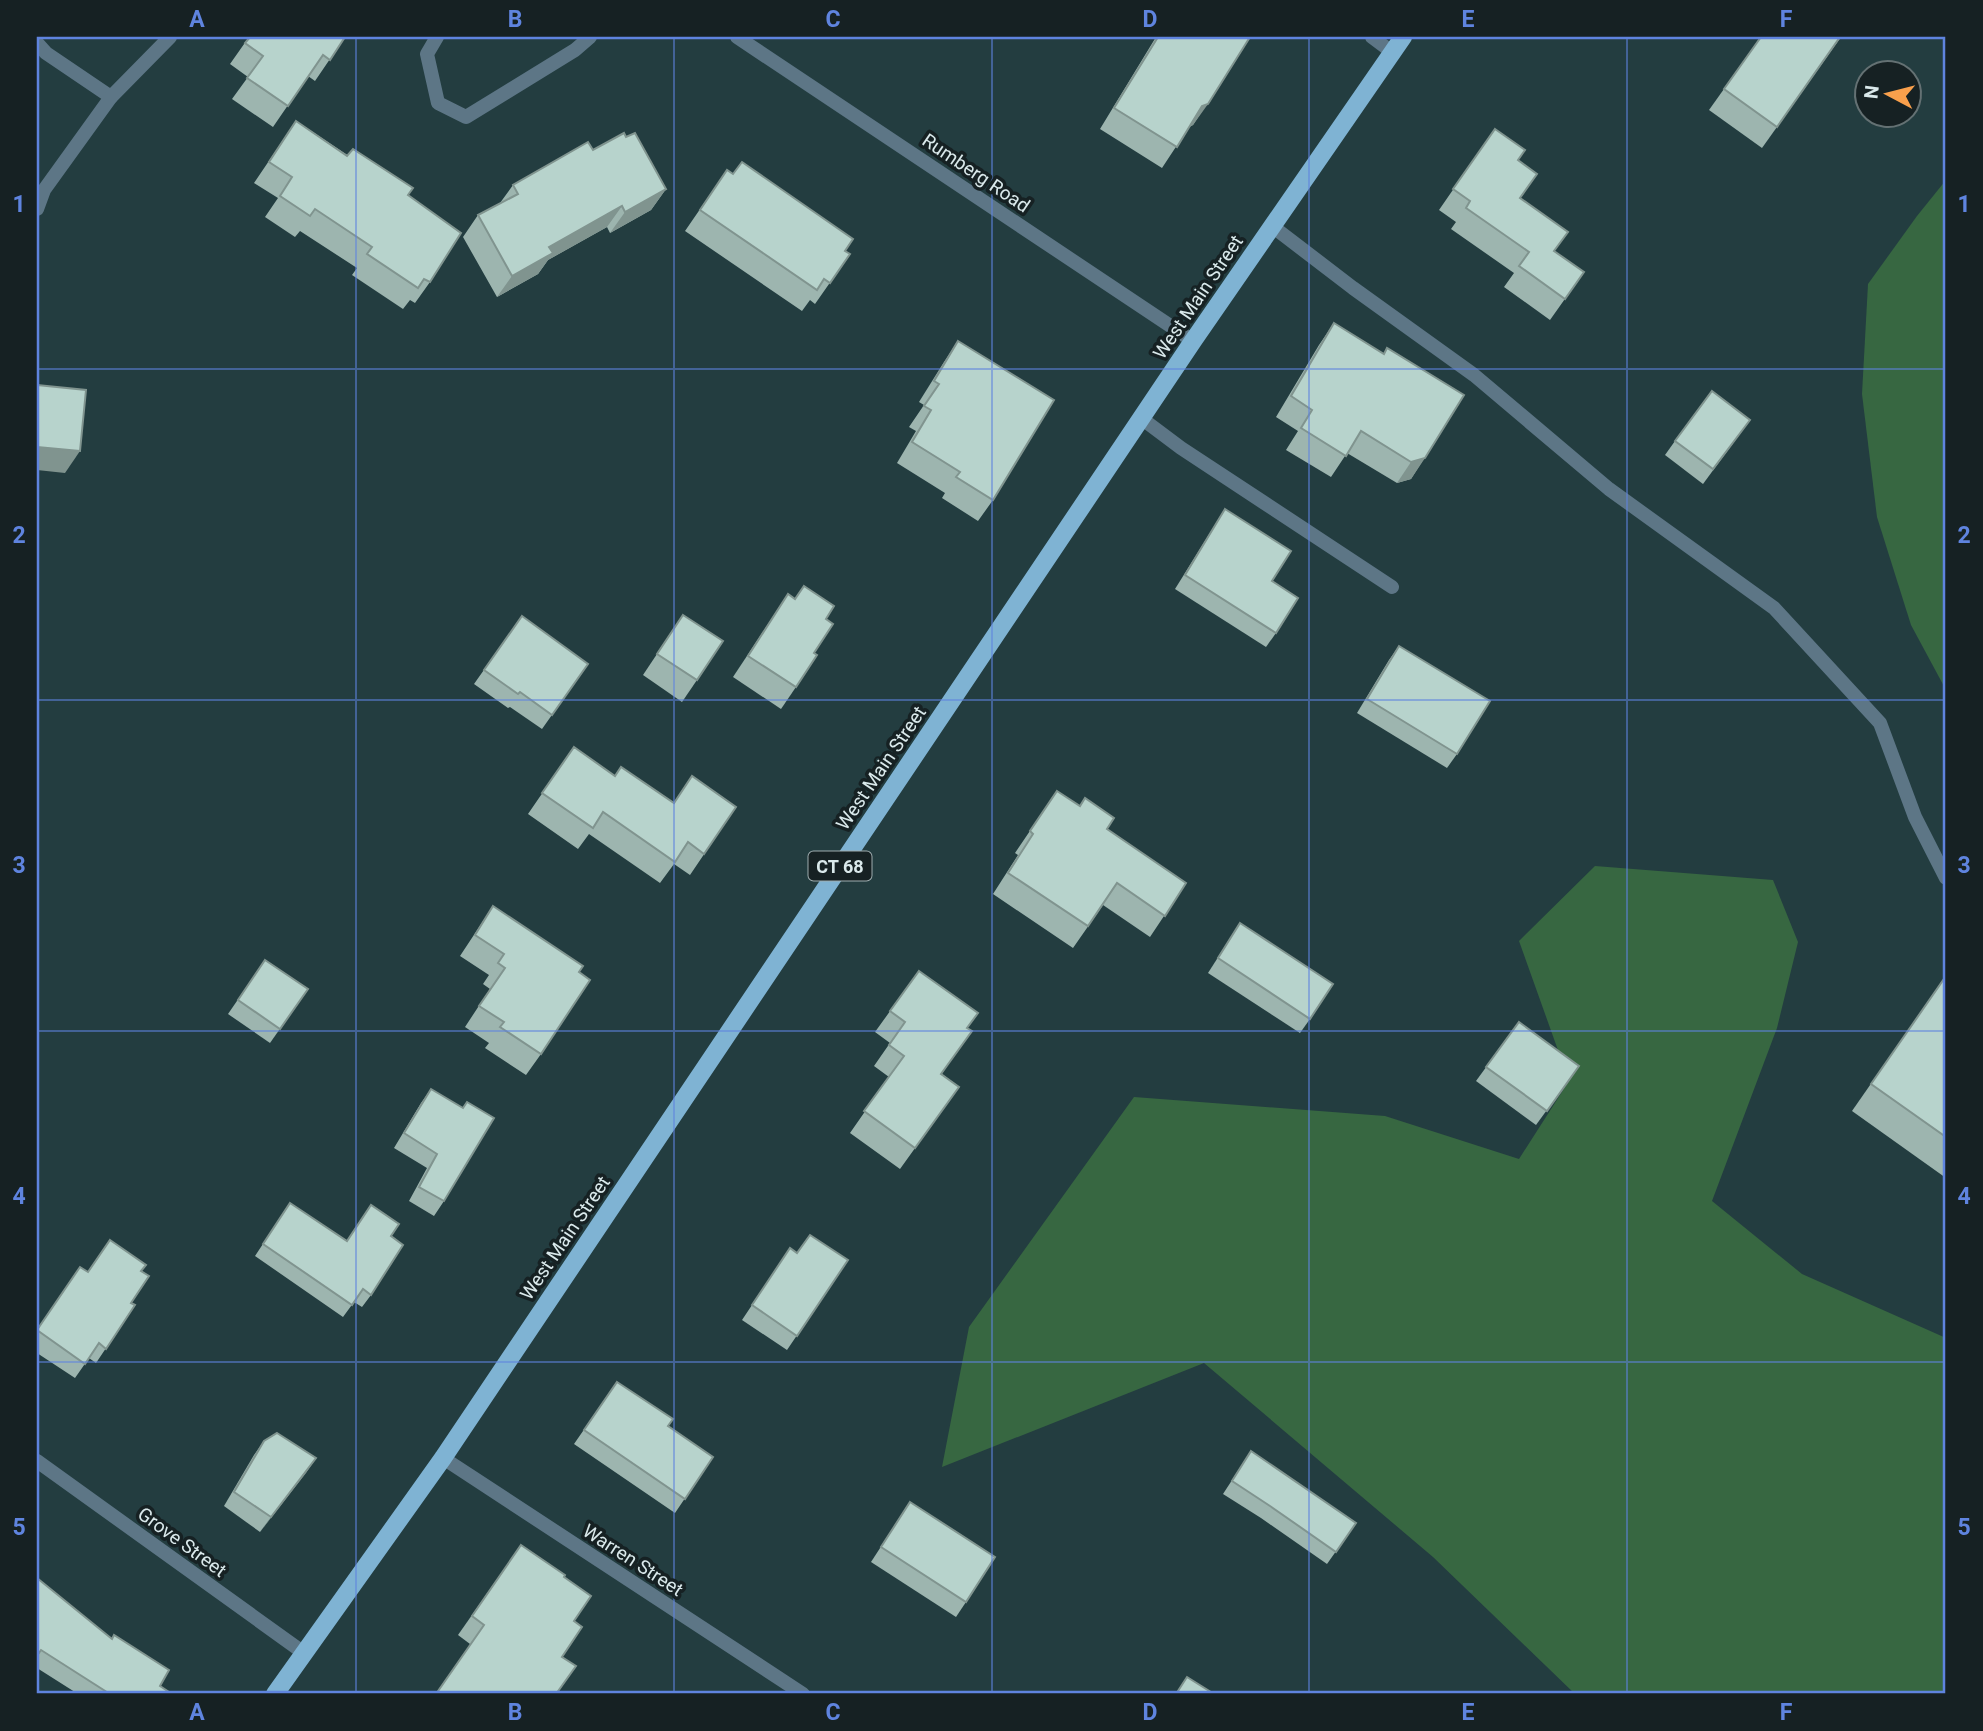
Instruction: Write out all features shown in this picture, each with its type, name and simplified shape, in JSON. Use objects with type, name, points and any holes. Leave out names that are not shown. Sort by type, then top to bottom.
[{"type":"main road","name":"West Main Street","points":[[275,1694],[443,1458],[1193,341],[1403,37]]},
{"type":"street","points":[[37,209],[44,190],[111,97],[170,37]]},
{"type":"street","points":[[437,37],[427,54],[438,103],[466,117],[575,50],[590,37]]},
{"type":"street","name":"Rumberg Road","points":[[737,37],[1193,341]]},
{"type":"street","points":[[1372,37],[1392,52]]},
{"type":"street","points":[[37,43],[46,53],[111,97]]},
{"type":"street","points":[[1272,226],[1474,375],[1609,489],[1774,608],[1880,723],[1915,817],[1946,878]]},
{"type":"street","points":[[1141,418],[1181,448],[1392,587]]},
{"type":"street","name":"Warren Street","points":[[443,1458],[803,1694]]},
{"type":"street","name":"Grove Street","points":[[37,1461],[304,1653]]},
{"type":"green space","points":[[1946,180],[1946,690],[1911,625],[1877,517],[1862,394],[1868,284]]},
{"type":"green space","points":[[1595,866],[1773,880],[1798,942],[1777,1028],[1712,1201],[1802,1274],[1946,1338],[1946,1694],[1575,1694],[1433,1557],[1204,1363],[942,1467],[969,1327],[1134,1097],[1385,1116],[1519,1159],[1569,1081],[1519,941]]},
{"type":"building","points":[[250,37],[345,37],[330,60],[323,55],[288,106],[247,78],[263,56],[245,43]]},
{"type":"building","points":[[1158,37],[1250,37],[1177,147],[1114,108]]},
{"type":"building","points":[[1761,37],[1840,37],[1777,127],[1724,89]]},
{"type":"building","points":[[296,121],[347,156],[353,149],[413,188],[408,195],[461,233],[430,282],[424,279],[418,288],[367,254],[372,247],[315,209],[310,216],[280,196],[292,177],[269,162]]},
{"type":"building","points":[[1495,129],[1525,150],[1518,160],[1537,174],[1520,198],[1568,232],[1554,251],[1584,272],[1565,299],[1519,266],[1529,252],[1466,208],[1470,201],[1453,189]]},
{"type":"building","points":[[624,133],[626,137],[635,133],[666,189],[625,212],[622,206],[549,247],[553,253],[512,276],[478,215],[518,194],[513,185],[588,142],[593,150]]},
{"type":"building","points":[[742,162],[853,239],[845,251],[850,254],[830,283],[824,279],[817,290],[700,210],[727,170],[733,174]]},
{"type":"building","points":[[1334,323],[1384,354],[1387,348],[1464,395],[1425,458],[1411,462],[1361,431],[1346,456],[1301,428],[1312,410],[1291,396]]},
{"type":"building","points":[[958,341],[1054,400],[993,500],[956,477],[960,472],[912,442],[931,410],[924,406],[939,384],[934,381]]},
{"type":"building","points":[[37,385],[86,390],[80,451],[37,447]]},
{"type":"building","points":[[1712,391],[1750,420],[1713,469],[1675,441]]},
{"type":"building","points":[[1225,509],[1291,551],[1272,581],[1298,598],[1276,633],[1185,575]]},
{"type":"building","points":[[804,586],[834,606],[826,619],[833,624],[796,687],[748,656],[788,594],[795,599]]},
{"type":"building","points":[[683,615],[723,641],[697,680],[657,654]]},
{"type":"building","points":[[522,616],[588,664],[552,715],[484,670]]},
{"type":"building","points":[[1399,646],[1490,701],[1457,754],[1367,699]]},
{"type":"building","points":[[574,747],[615,776],[621,767],[674,803],[692,776],[736,807],[704,854],[688,842],[675,862],[603,812],[593,828],[542,793]]},
{"type":"building","points":[[1057,791],[1080,806],[1085,798],[1114,818],[1107,829],[1186,883],[1165,916],[1117,883],[1088,926],[1008,873],[1033,834],[1030,831]]},
{"type":"building","points":[[493,906],[583,966],[579,972],[590,980],[541,1054],[500,1027],[504,1022],[479,1006],[505,968],[498,963],[504,954],[475,935]]},
{"type":"building","points":[[1240,923],[1333,984],[1310,1019],[1218,958]]},
{"type":"building","points":[[265,960],[308,989],[280,1029],[238,1000]]},
{"type":"building","points":[[919,971],[978,1013],[967,1028],[972,1031],[941,1074],[959,1087],[915,1148],[864,1111],[904,1056],[889,1045],[905,1022],[890,1011]]},
{"type":"building","points":[[1946,976],[1946,1137],[1871,1084]]},
{"type":"building","points":[[1519,1022],[1579,1066],[1547,1111],[1486,1067]]},
{"type":"building","points":[[431,1089],[463,1108],[467,1102],[494,1118],[444,1201],[419,1187],[437,1154],[404,1133]]},
{"type":"building","points":[[290,1203],[347,1241],[371,1205],[399,1224],[391,1236],[403,1245],[371,1295],[363,1289],[352,1305],[263,1244]]},
{"type":"building","points":[[810,1235],[848,1260],[797,1336],[752,1305],[790,1248],[797,1253]]},
{"type":"building","points":[[110,1240],[146,1265],[141,1271],[149,1276],[131,1303],[135,1305],[106,1349],[99,1343],[85,1364],[37,1330],[80,1267],[88,1272]]},
{"type":"building","points":[[617,1382],[673,1419],[668,1426],[713,1457],[685,1499],[584,1430]]},
{"type":"building","points":[[277,1433],[316,1458],[271,1517],[234,1492],[264,1441]]},
{"type":"building","points":[[1251,1451],[1356,1523],[1336,1552],[1232,1481]]},
{"type":"building","points":[[910,1502],[995,1557],[966,1602],[881,1547]]},
{"type":"building","points":[[521,1545],[591,1596],[574,1621],[582,1627],[562,1657],[576,1666],[556,1694],[436,1694],[484,1625],[472,1616]]},
{"type":"building","points":[[37,1578],[112,1639],[114,1635],[169,1670],[160,1686],[172,1694],[110,1694],[41,1650],[39,1653]]},
{"type":"building","points":[[1187,1677],[1214,1694],[1176,1694]]}]
